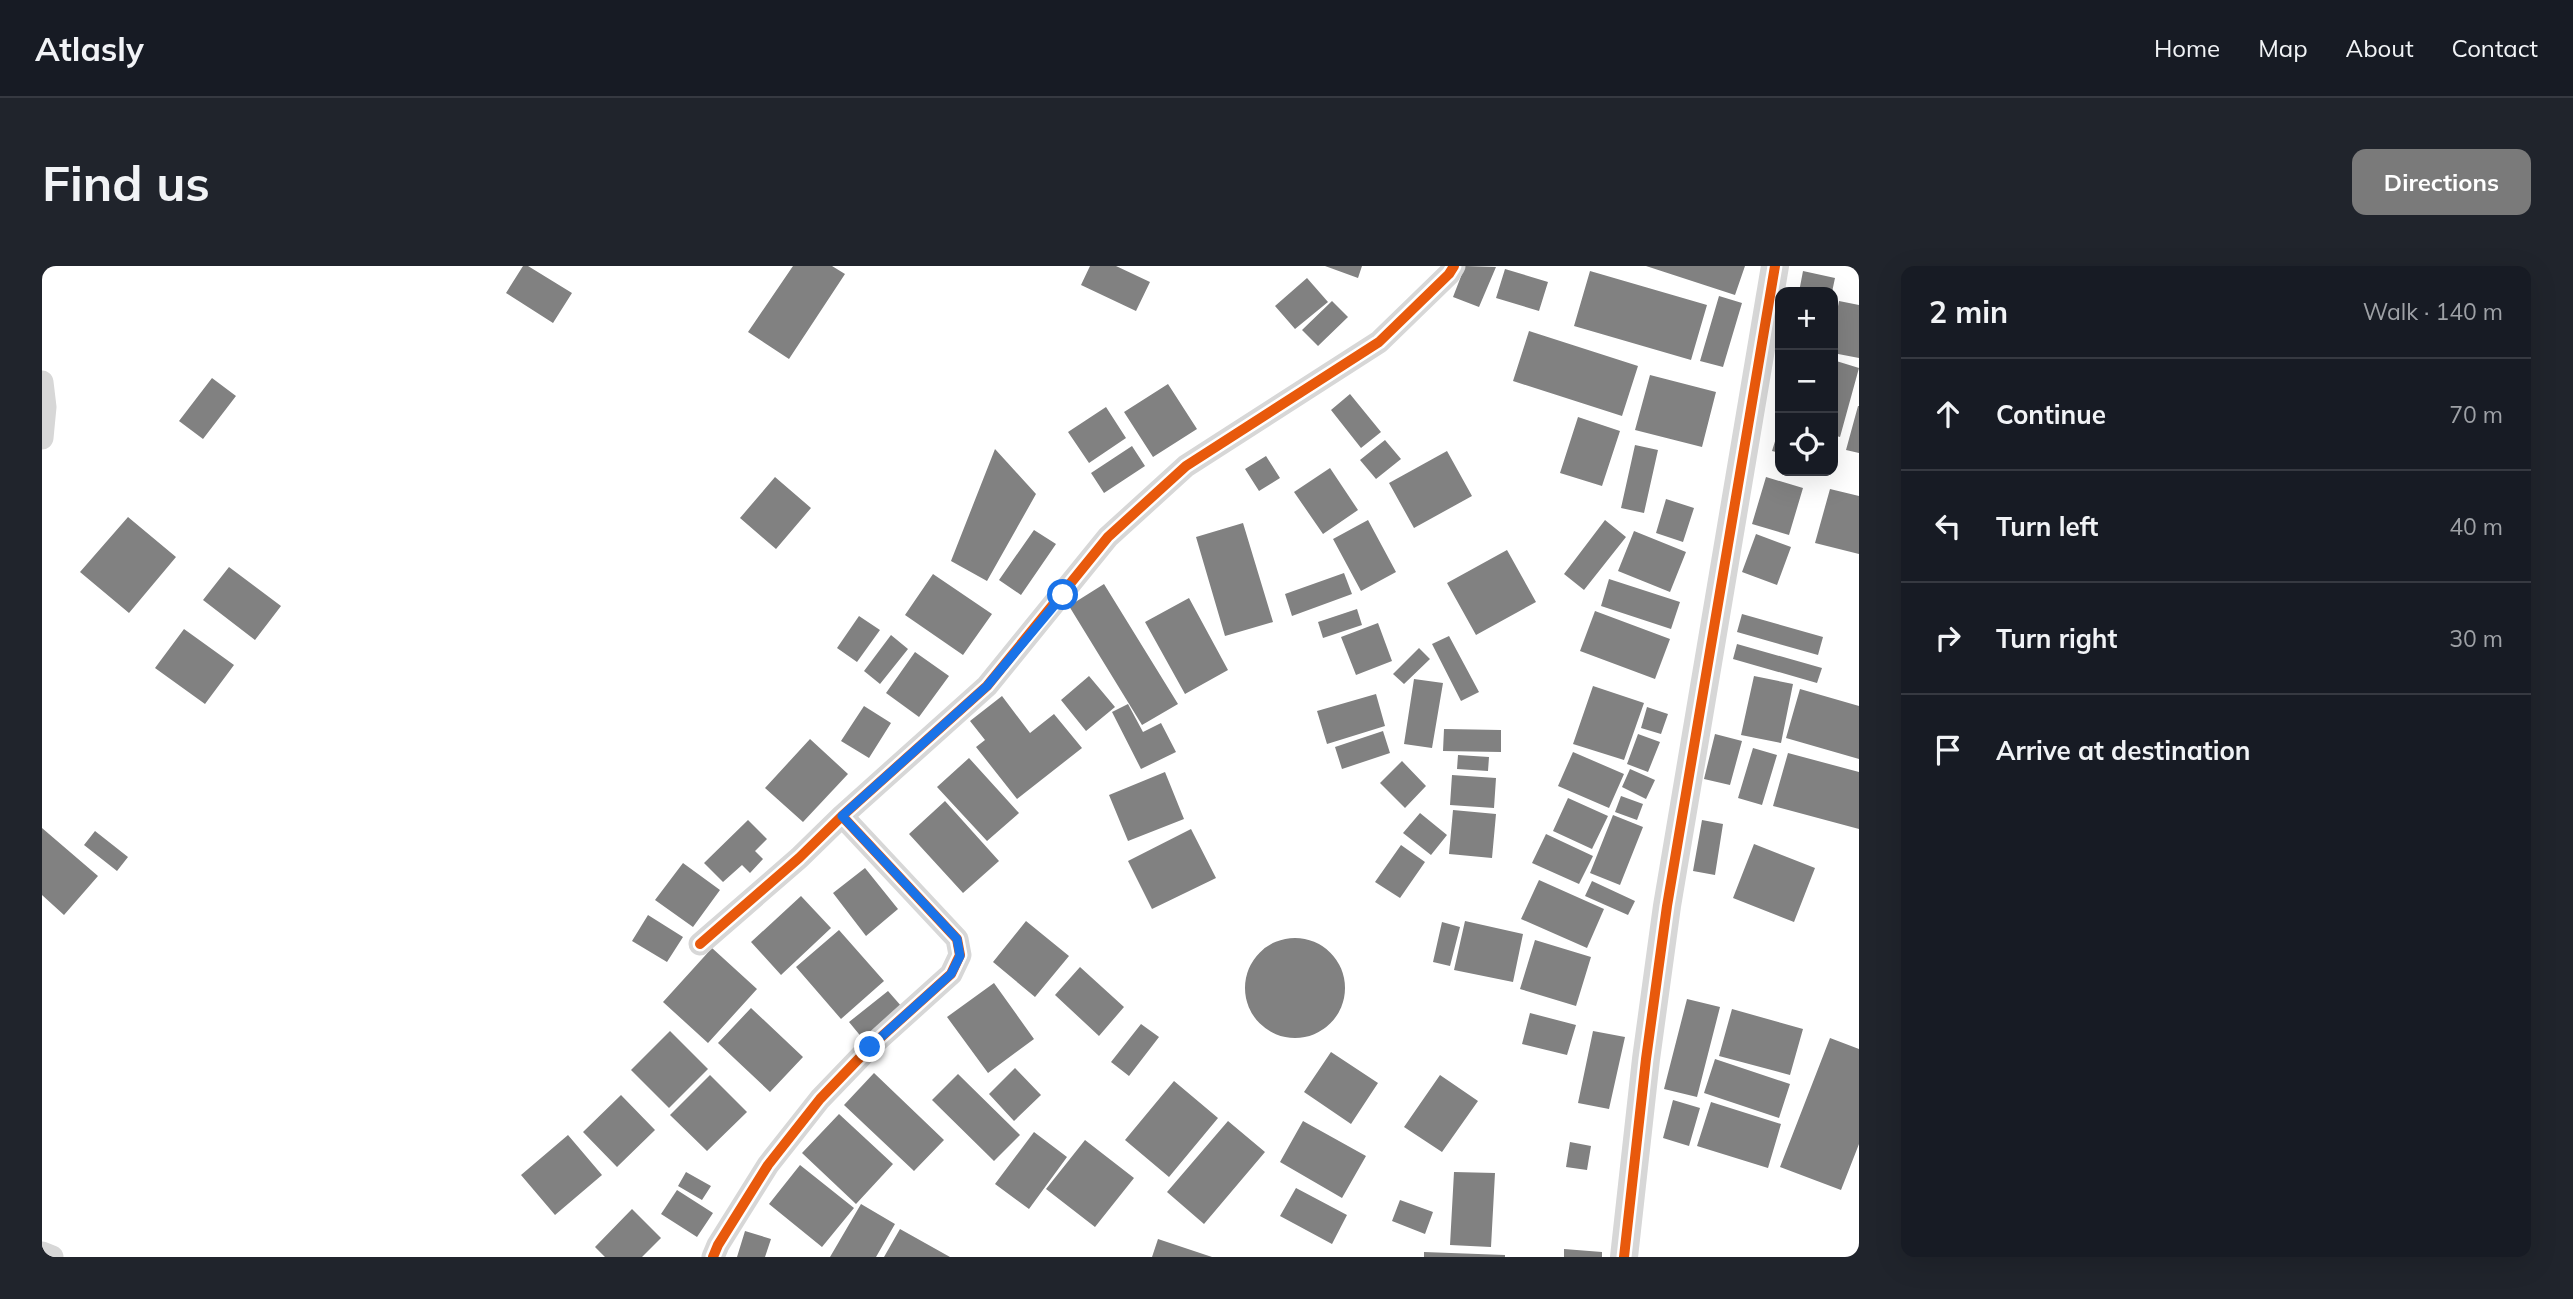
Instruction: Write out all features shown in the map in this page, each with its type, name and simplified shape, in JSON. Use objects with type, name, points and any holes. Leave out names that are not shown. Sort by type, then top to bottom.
[{"type":"street","points":[[700,944],[799,858],[987,686],[1108,537],[1186,466],[1379,342],[1454,266]]},
{"type":"street","points":[[1624,1257],[1646,1059],[1667,906],[1775,266]]},
{"type":"street","points":[[42,382],[45,407],[42,438]]},
{"type":"street","points":[[713,1257],[768,1165],[820,1099],[870,1047],[951,974],[960,956],[957,939],[842,816]]},
{"type":"street","points":[[42,1253],[52,1257]]},
{"type":"building","points":[[523,266],[528,266],[572,293],[553,323],[506,293]]},
{"type":"building","points":[[793,266],[832,266],[845,274],[789,359],[748,332]]},
{"type":"building","points":[[1090,266],[1116,266],[1150,282],[1136,311],[1081,285]]},
{"type":"building","points":[[1325,266],[1362,266],[1358,278]]},
{"type":"building","points":[[1465,266],[1496,267],[1479,307],[1453,297]]},
{"type":"building","points":[[1646,266],[1745,266],[1735,295]]},
{"type":"building","points":[[1505,269],[1548,282],[1539,311],[1496,298]]},
{"type":"building","points":[[1590,271],[1707,305],[1691,360],[1574,326]]},
{"type":"building","points":[[1803,271],[1835,278],[1833,287],[1800,287]]},
{"type":"building","points":[[1307,278],[1328,302],[1295,329],[1275,306]]},
{"type":"building","points":[[1719,296],[1742,303],[1723,367],[1700,361]]},
{"type":"building","points":[[1332,301],[1348,317],[1318,346],[1302,330]]},
{"type":"building","points":[[1839,301],[1859,305],[1859,358],[1838,354]]},
{"type":"building","points":[[1529,331],[1638,366],[1622,416],[1513,381]]},
{"type":"building","points":[[1838,362],[1859,368],[1838,436]]},
{"type":"building","points":[[1650,375],[1716,392],[1702,447],[1635,430]]},
{"type":"building","points":[[212,378],[236,396],[203,439],[179,421]]},
{"type":"building","points":[[1168,384],[1197,429],[1153,457],[1124,412]]},
{"type":"building","points":[[1350,394],[1381,432],[1361,448],[1331,410]]},
{"type":"building","points":[[1859,406],[1859,453],[1846,450]]},
{"type":"building","points":[[1106,407],[1126,438],[1089,463],[1068,432]]},
{"type":"building","points":[[1578,417],[1620,431],[1602,486],[1560,473]]},
{"type":"building","points":[[1385,440],[1401,459],[1376,479],[1360,460]]},
{"type":"building","points":[[1635,445],[1658,450],[1644,513],[1621,508]]},
{"type":"building","points":[[1132,446],[1145,466],[1104,493],[1091,473]]},
{"type":"building","points":[[995,449],[1036,494],[987,581],[951,561]]},
{"type":"building","points":[[1447,451],[1472,496],[1414,528],[1389,483]]},
{"type":"building","points":[[1266,456],[1280,478],[1259,491],[1245,469]]},
{"type":"building","points":[[1330,468],[1358,510],[1323,534],[1294,492]]},
{"type":"building","points":[[775,477],[811,508],[776,549],[740,518]]},
{"type":"building","points":[[1766,477],[1803,488],[1789,535],[1752,524]]},
{"type":"building","points":[[1830,489],[1859,496],[1859,554],[1815,543]]},
{"type":"building","points":[[1666,499],[1694,508],[1683,542],[1656,533]]},
{"type":"building","points":[[128,517],[176,557],[129,613],[80,572]]},
{"type":"building","points":[[1368,520],[1396,572],[1361,591],[1333,539]]},
{"type":"building","points":[[1605,520],[1626,537],[1584,590],[1564,574]]},
{"type":"building","points":[[1243,523],[1273,622],[1225,636],[1196,537]]},
{"type":"building","points":[[1034,530],[1056,544],[1021,595],[999,580]]},
{"type":"building","points":[[1634,531],[1686,552],[1670,592],[1618,571]]},
{"type":"building","points":[[1756,534],[1791,547],[1777,585],[1742,572]]},
{"type":"building","points":[[1507,550],[1536,602],[1476,635],[1447,583]]},
{"type":"building","points":[[229,567],[281,606],[255,640],[203,600]]},
{"type":"building","points":[[1344,573],[1352,594],[1292,616],[1285,594]]},
{"type":"building","points":[[933,574],[992,614],[963,655],[905,615]]},
{"type":"building","points":[[1609,579],[1680,602],[1671,629],[1601,606]]},
{"type":"building","points":[[1104,584],[1178,704],[1142,725],[1069,606]]},
{"type":"building","points":[[1189,598],[1228,670],[1185,694],[1145,622]]},
{"type":"building","points":[[1357,609],[1362,625],[1323,638],[1318,622]]},
{"type":"building","points":[[1595,611],[1670,639],[1655,679],[1580,651]]},
{"type":"building","points":[[1742,614],[1823,637],[1818,655],[1737,632]]},
{"type":"building","points":[[859,616],[880,630],[857,662],[837,648]]},
{"type":"building","points":[[1378,623],[1392,661],[1356,675],[1341,637]]},
{"type":"building","points":[[184,629],[234,665],[205,704],[155,668]]},
{"type":"building","points":[[891,635],[908,649],[880,684],[864,671]]},
{"type":"building","points":[[1449,636],[1479,692],[1461,701],[1432,644]]},
{"type":"building","points":[[1737,644],[1822,668],[1817,683],[1733,659]]},
{"type":"building","points":[[1419,648],[1430,659],[1404,684],[1393,674]]},
{"type":"building","points":[[915,652],[949,676],[919,717],[886,693]]},
{"type":"building","points":[[1089,676],[1115,707],[1086,731],[1061,700]]},
{"type":"building","points":[[1754,676],[1793,684],[1781,743],[1741,735]]},
{"type":"building","points":[[1414,679],[1443,683],[1432,748],[1404,744]]},
{"type":"building","points":[[1593,686],[1644,703],[1624,760],[1573,744]]},
{"type":"building","points":[[1800,689],[1859,706],[1859,759],[1786,738]]},
{"type":"building","points":[[1376,694],[1385,726],[1327,744],[1317,711]]},
{"type":"building","points":[[1002,696],[1030,733],[1054,714],[1082,748],[1017,799],[976,747],[985,740],[970,721]]},
{"type":"building","points":[[1128,704],[1143,732],[1161,723],[1176,752],[1141,769],[1112,712]]},
{"type":"building","points":[[864,706],[891,723],[869,758],[841,741]]},
{"type":"building","points":[[1647,707],[1668,714],[1661,734],[1641,728]]},
{"type":"building","points":[[1444,729],[1501,730],[1501,752],[1443,751]]},
{"type":"building","points":[[1383,731],[1390,753],[1342,769],[1335,747]]},
{"type":"building","points":[[1638,734],[1660,742],[1648,772],[1627,764]]},
{"type":"building","points":[[1715,734],[1742,741],[1730,785],[1704,779]]},
{"type":"building","points":[[810,739],[848,774],[803,822],[765,788]]},
{"type":"building","points":[[1753,748],[1777,755],[1762,805],[1738,798]]},
{"type":"building","points":[[1573,752],[1624,774],[1609,808],[1558,786]]},
{"type":"building","points":[[1788,753],[1859,772],[1859,829],[1773,806]]},
{"type":"building","points":[[1458,755],[1489,757],[1488,771],[1457,769]]},
{"type":"building","points":[[969,758],[1019,813],[987,841],[937,787]]},
{"type":"building","points":[[1402,761],[1426,786],[1405,808],[1380,783]]},
{"type":"building","points":[[1630,769],[1655,780],[1646,799],[1622,787]]},
{"type":"building","points":[[1165,772],[1184,819],[1128,841],[1109,795]]},
{"type":"building","points":[[1452,775],[1496,778],[1494,808],[1450,805]]},
{"type":"building","points":[[1621,796],[1643,804],[1637,820],[1615,812]]},
{"type":"building","points":[[1568,798],[1608,816],[1592,849],[1553,831]]},
{"type":"building","points":[[945,801],[999,861],[963,893],[909,834]]},
{"type":"building","points":[[1453,810],[1496,814],[1492,858],[1449,854]]},
{"type":"building","points":[[1420,813],[1447,835],[1431,855],[1403,833]]},
{"type":"building","points":[[1613,815],[1643,827],[1620,885],[1590,873]]},
{"type":"building","points":[[748,820],[767,839],[755,851],[763,859],[750,873],[742,865],[723,882],[704,863]]},
{"type":"building","points":[[1702,820],[1723,824],[1715,875],[1693,871]]},
{"type":"building","points":[[42,828],[98,876],[64,915],[42,895]]},
{"type":"building","points":[[1191,829],[1216,878],[1152,909],[1128,861]]},
{"type":"building","points":[[95,831],[128,857],[117,871],[84,845]]},
{"type":"building","points":[[1546,834],[1593,856],[1579,884],[1532,863]]},
{"type":"building","points":[[1754,844],[1815,868],[1794,922],[1733,898]]},
{"type":"building","points":[[1401,845],[1425,862],[1400,898],[1375,882]]},
{"type":"building","points":[[683,863],[720,890],[693,927],[655,900]]},
{"type":"building","points":[[865,868],[898,909],[866,936],[833,893]]},
{"type":"building","points":[[1539,880],[1604,909],[1587,948],[1521,919]]},
{"type":"building","points":[[1592,881],[1635,901],[1628,915],[1585,896]]},
{"type":"building","points":[[801,896],[831,928],[781,975],[751,942]]},
{"type":"building","points":[[648,915],[683,937],[667,962],[632,941]]},
{"type":"building","points":[[1026,921],[1069,956],[1035,997],[993,962]]},
{"type":"building","points":[[1465,921],[1523,934],[1513,982],[1454,970]]},
{"type":"building","points":[[1442,922],[1460,927],[1450,966],[1433,962]]},
{"type":"building","points":[[839,930],[884,981],[841,1019],[796,967]]},
{"type":"building","points":[[1295,938],[1314,941],[1331,952],[1342,969],[1345,988],[1342,1007],[1331,1024],[1314,1035],[1295,1038],[1276,1035],[1259,1024],[1248,1007],[1245,988],[1248,969],[1259,952],[1276,941]]},
{"type":"building","points":[[1535,940],[1591,957],[1576,1006],[1520,989]]},
{"type":"building","points":[[712,948],[757,989],[708,1043],[663,1002]]},
{"type":"building","points":[[1080,967],[1124,1007],[1099,1036],[1055,995]]},
{"type":"building","points":[[994,983],[1034,1039],[988,1073],[947,1017]]},
{"type":"building","points":[[888,991],[902,1007],[863,1039],[849,1022]]},
{"type":"building","points":[[1687,999],[1720,1007],[1697,1097],[1664,1089]]},
{"type":"building","points":[[751,1008],[803,1057],[770,1092],[718,1043]]},
{"type":"building","points":[[1732,1009],[1803,1029],[1790,1075],[1719,1056]]},
{"type":"building","points":[[1530,1013],[1576,1025],[1567,1055],[1522,1044]]},
{"type":"building","points":[[1141,1024],[1159,1037],[1129,1076],[1111,1062]]},
{"type":"building","points":[[670,1031],[708,1069],[669,1108],[631,1070]]},
{"type":"building","points":[[1593,1031],[1625,1037],[1609,1109],[1578,1103]]},
{"type":"building","points":[[1830,1038],[1859,1049],[1859,1144],[1841,1190],[1780,1167]]},
{"type":"building","points":[[1331,1052],[1378,1083],[1351,1124],[1304,1092]]},
{"type":"building","points":[[1715,1059],[1790,1084],[1779,1118],[1704,1093]]},
{"type":"building","points":[[1015,1068],[1041,1095],[1014,1121],[989,1094]]},
{"type":"building","points":[[874,1073],[944,1140],[914,1171],[844,1105]]},
{"type":"building","points":[[958,1074],[1020,1135],[994,1161],[932,1100]]},
{"type":"building","points":[[710,1075],[747,1112],[707,1151],[670,1115]]},
{"type":"building","points":[[1440,1075],[1478,1101],[1442,1152],[1404,1127]]},
{"type":"building","points":[[1174,1081],[1218,1118],[1169,1177],[1125,1140]]},
{"type":"building","points":[[621,1095],[655,1130],[617,1167],[583,1132]]},
{"type":"building","points":[[1673,1100],[1700,1108],[1689,1146],[1663,1138]]},
{"type":"building","points":[[1711,1102],[1781,1124],[1768,1168],[1697,1146]]},
{"type":"building","points":[[839,1114],[893,1164],[856,1204],[802,1153]]},
{"type":"building","points":[[1228,1121],[1265,1152],[1204,1224],[1167,1192]]},
{"type":"building","points":[[1303,1121],[1366,1156],[1342,1198],[1280,1162]]},
{"type":"building","points":[[1034,1132],[1067,1157],[1029,1209],[995,1184]]},
{"type":"building","points":[[568,1135],[602,1175],[555,1215],[521,1175]]},
{"type":"building","points":[[1085,1140],[1134,1178],[1095,1227],[1046,1189]]},
{"type":"building","points":[[1570,1142],[1591,1146],[1587,1170],[1566,1167]]},
{"type":"building","points":[[800,1165],[854,1208],[822,1247],[769,1204]]},
{"type":"building","points":[[686,1172],[711,1186],[702,1200],[678,1186]]},
{"type":"building","points":[[1454,1172],[1495,1173],[1491,1247],[1450,1245]]},
{"type":"building","points":[[1296,1188],[1347,1215],[1332,1244],[1280,1216]]},
{"type":"building","points":[[677,1190],[713,1213],[697,1237],[661,1214]]},
{"type":"building","points":[[1400,1200],[1433,1212],[1425,1234],[1392,1221]]},
{"type":"building","points":[[861,1204],[895,1224],[876,1257],[830,1257]]},
{"type":"building","points":[[632,1209],[661,1238],[642,1257],[605,1257],[595,1247]]},
{"type":"building","points":[[900,1229],[950,1257],[884,1257]]},
{"type":"building","points":[[745,1231],[771,1239],[765,1257],[737,1257]]},
{"type":"building","points":[[1158,1239],[1212,1257],[1152,1257]]},
{"type":"building","points":[[1564,1249],[1602,1252],[1602,1257],[1564,1257]]},
{"type":"building","points":[[1424,1252],[1505,1255],[1505,1257],[1424,1257]]},
{"type":"cycle path","points":[[700,944],[799,858],[987,686],[1108,537],[1186,466],[1379,342],[1454,266]]},
{"type":"cycle path","points":[[1624,1257],[1646,1059],[1667,906],[1775,266]]},
{"type":"cycle path","points":[[713,1257],[768,1165],[820,1099],[870,1047],[951,974],[960,955],[957,939],[842,816]]},
{"type":"route","points":[[870,1047],[951,974],[960,956],[957,939],[842,816],[987,686],[1063,595]]}]
